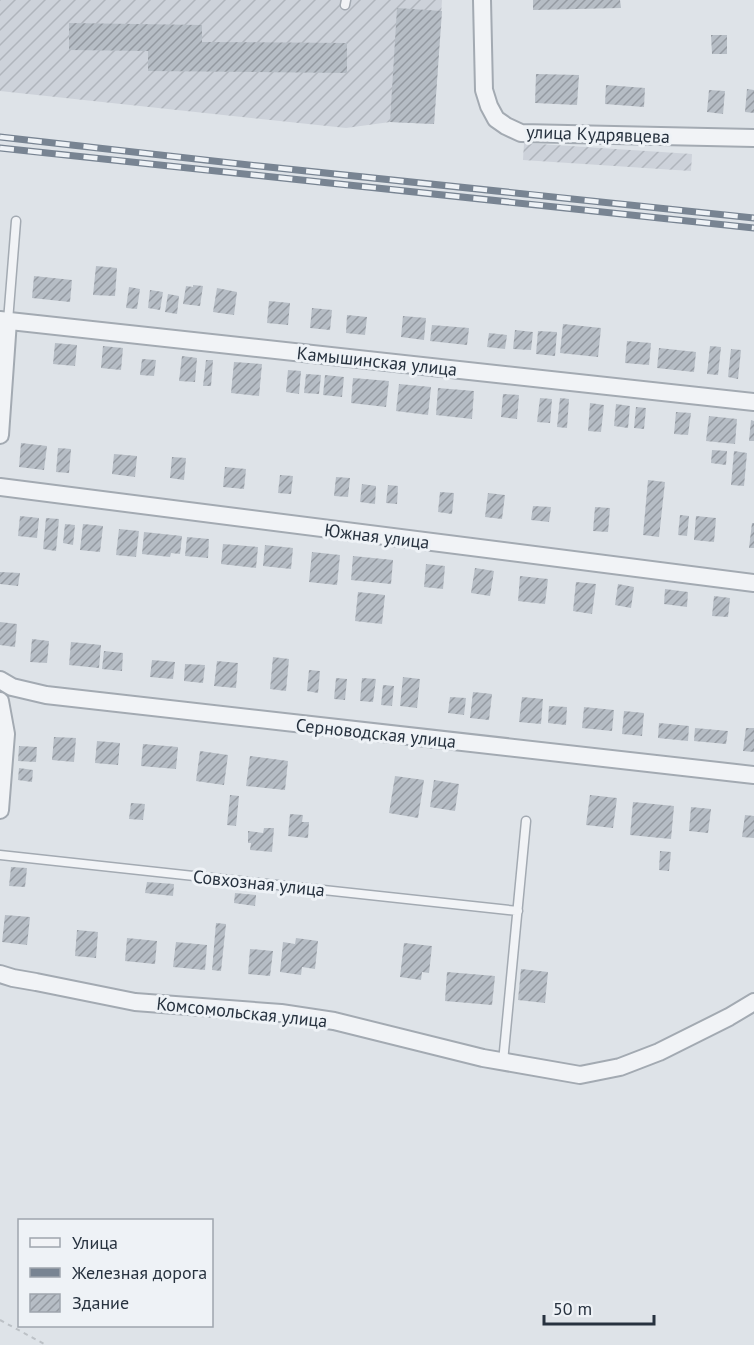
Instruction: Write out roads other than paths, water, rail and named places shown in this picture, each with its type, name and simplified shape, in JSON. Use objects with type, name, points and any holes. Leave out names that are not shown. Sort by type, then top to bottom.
[{"type":"street","name":"улица Кудрявцева","points":[[482,0],[484,90],[496,119],[506,126],[521,133],[754,138]]},
{"type":"street","name":"Камышинская улица","points":[[4,320],[754,402]]},
{"type":"street","points":[[0,435],[4,320]]},
{"type":"street","name":"Южная улица","points":[[0,487],[754,583]]},
{"type":"street","name":"Серноводская улица","points":[[0,680],[12,687],[46,695],[754,776]]},
{"type":"street","points":[[0,701],[6,734],[0,810]]},
{"type":"street","name":"Комсомольская улица","points":[[0,974],[135,1002],[281,1013],[334,1022],[483,1058],[580,1075],[620,1067],[658,1052],[754,1002]]},
{"type":"lane","points":[[4,320],[16,220]]},
{"type":"lane","points":[[503,1062],[526,821]]},
{"type":"lane","name":"Совхозная улица","points":[[0,855],[518,911]]},
{"type":"railway","points":[[0,137],[754,218]]},
{"type":"railway","points":[[0,148],[754,228]]}]
